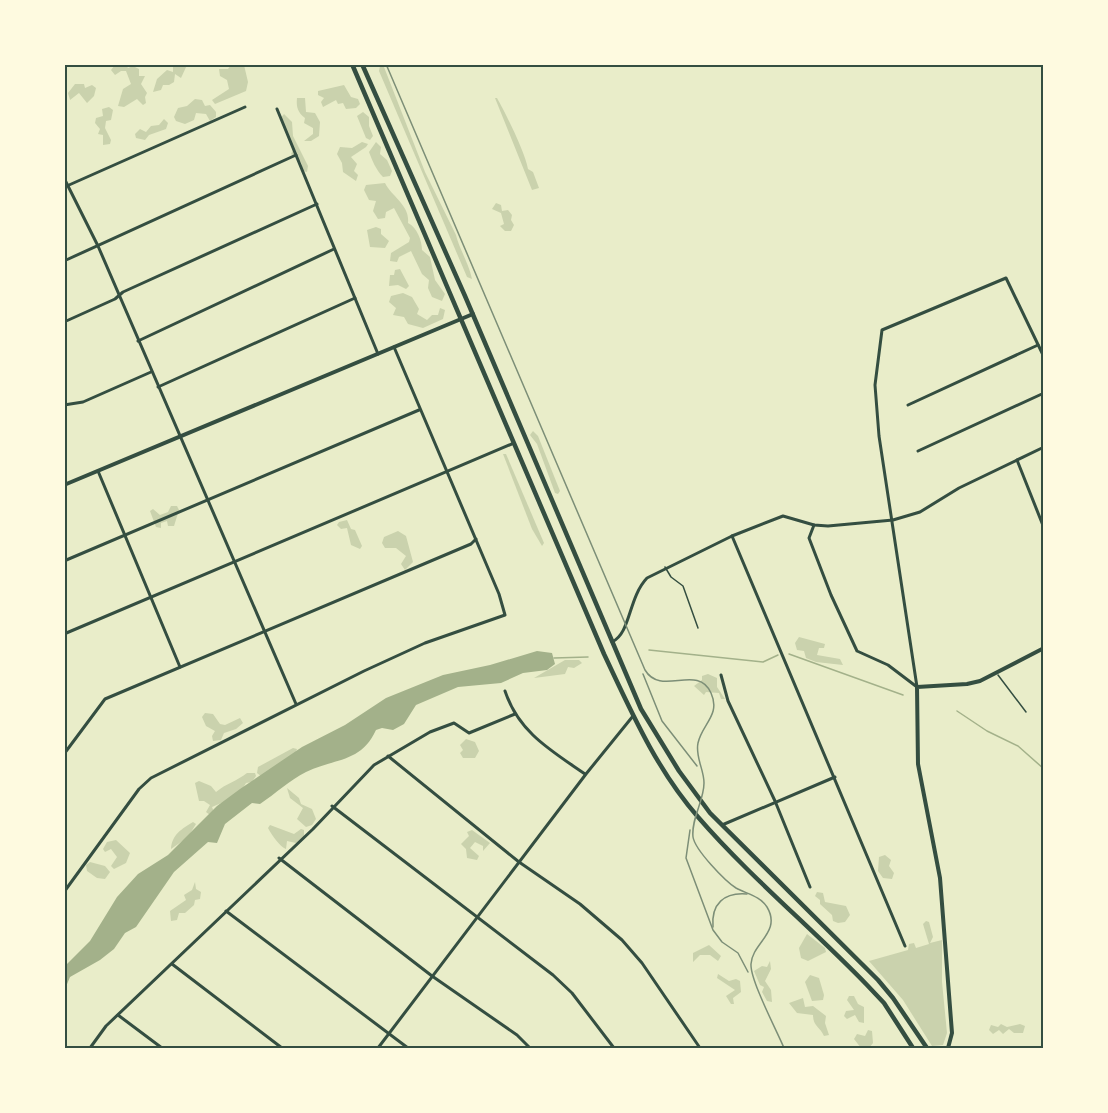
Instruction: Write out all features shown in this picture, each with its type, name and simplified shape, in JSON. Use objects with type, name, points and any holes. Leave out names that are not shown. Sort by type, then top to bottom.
[{"type":"main road","points":[[352,64],[604,654],[633,716],[659,762],[697,816],[736,858],[884,1003],[913,1048]]},
{"type":"main road","points":[[362,64],[473,314],[610,643],[641,709],[701,801],[722,825],[878,981],[893,998],[927,1048]]},
{"type":"street","points":[[69,185],[245,107]]},
{"type":"street","points":[[277,109],[378,354]]},
{"type":"street","points":[[64,261],[296,155]]},
{"type":"street","points":[[64,178],[98,246],[263,633],[296,704]]},
{"type":"street","points":[[64,322],[317,204]]},
{"type":"street","points":[[138,341],[334,249]]},
{"type":"street","points":[[948,1048],[952,1033],[940,878],[918,764],[917,687],[879,436],[875,385],[882,330],[1006,278],[1044,357]]},
{"type":"street","points":[[158,387],[355,298]]},
{"type":"street","points":[[64,485],[473,314]]},
{"type":"street","points":[[908,405],[1038,345]]},
{"type":"street","points":[[64,892],[139,789],[151,778],[296,704],[425,643],[505,615],[476,539],[394,347]]},
{"type":"street","points":[[64,405],[83,402],[151,372]]},
{"type":"street","points":[[918,451],[1044,393]]},
{"type":"street","points":[[64,561],[420,410]]},
{"type":"street","points":[[64,634],[515,443]]},
{"type":"street","points":[[610,643],[623,633],[631,600],[638,587],[664,567],[732,536],[783,516],[814,525],[893,520],[920,512],[959,488],[1044,447]]},
{"type":"street","points":[[1017,460],[1044,528]]},
{"type":"street","points":[[98,471],[180,667]]},
{"type":"street","points":[[814,525],[809,538],[831,595],[857,651],[888,665],[917,687],[967,684],[996,673],[1044,648]]},
{"type":"street","points":[[732,536],[905,946]]},
{"type":"street","points":[[64,754],[105,699],[471,544],[476,539]]},
{"type":"street","points":[[722,675],[728,701],[775,801],[810,887]]},
{"type":"street","points":[[505,692],[524,727],[548,750],[586,774]]},
{"type":"street","points":[[90,1048],[106,1026],[279,858],[313,829],[374,765],[430,732],[454,723],[470,733],[515,714]]},
{"type":"street","points":[[378,1048],[586,774],[633,716]]},
{"type":"street","points":[[387,756],[519,862],[580,904],[622,940],[700,1048]]},
{"type":"street","points":[[722,825],[835,777]]},
{"type":"street","points":[[333,806],[572,993],[614,1048]]},
{"type":"street","points":[[279,858],[432,976],[517,1035],[530,1048]]},
{"type":"street","points":[[226,911],[408,1048]]},
{"type":"street","points":[[172,963],[282,1048]]},
{"type":"street","points":[[118,1015],[162,1048]]},
{"type":"lane","points":[[664,567],[671,577],[683,586],[698,628]]},
{"type":"lane","points":[[996,673],[1026,712]]},
{"type":"shaded area","points":[[115,65],[126,65],[128,68],[133,66],[139,69],[139,76],[145,76],[141,84],[147,93],[146,103],[143,105],[137,99],[124,107],[118,106],[123,89],[131,84],[126,71],[115,75],[111,70]]},
{"type":"shaded area","points":[[173,65],[187,65],[181,78],[175,74],[174,82],[163,85],[161,90],[153,92],[157,79],[167,70],[173,72]]},
{"type":"shaded area","points":[[231,65],[244,65],[248,82],[246,91],[215,104],[212,100],[229,89],[227,80],[220,76],[219,69],[228,69]]},
{"type":"shaded area","points":[[380,66],[384,67],[425,172],[456,235],[472,279],[467,277],[379,71]]},
{"type":"shaded area","points":[[75,84],[84,84],[85,88],[92,85],[96,88],[94,96],[87,103],[79,93],[70,100],[68,93]]},
{"type":"shaded area","points":[[344,85],[351,97],[358,99],[360,104],[356,108],[346,109],[343,103],[338,104],[336,100],[323,107],[321,102],[324,98],[318,95],[318,91]]},
{"type":"shaded area","points":[[297,98],[305,98],[306,112],[315,113],[320,122],[319,136],[311,141],[304,141],[313,134],[313,128],[304,123],[305,118],[298,110]]},
{"type":"shaded area","points":[[495,98],[510,123],[528,169],[533,172],[539,188],[532,190]]},
{"type":"shaded area","points":[[195,99],[202,100],[205,106],[210,105],[216,112],[216,117],[210,121],[206,114],[196,113],[194,120],[185,124],[176,121],[174,117],[178,108],[187,106]]},
{"type":"shaded area","points":[[109,107],[113,110],[111,120],[106,121],[105,128],[111,140],[110,144],[103,145],[103,135],[98,134],[100,129],[95,123],[96,118],[103,116],[102,109]]},
{"type":"shaded area","points":[[363,112],[369,117],[369,126],[373,136],[370,140],[366,138],[357,116]]},
{"type":"shaded area","points":[[284,114],[292,122],[293,136],[308,166],[307,172],[303,171],[301,162],[291,154],[294,148],[280,119]]},
{"type":"shaded area","points":[[164,119],[168,123],[166,129],[149,135],[145,140],[136,138],[135,134],[140,129],[146,132],[151,126],[159,125]]},
{"type":"shaded area","points":[[362,142],[368,144],[351,157],[357,164],[354,171],[358,175],[356,181],[343,172],[342,163],[337,154],[340,147],[352,148]]},
{"type":"shaded area","points":[[376,142],[381,147],[380,154],[387,160],[392,171],[390,176],[383,177],[371,158],[369,152]]},
{"type":"shaded area","points":[[385,183],[403,206],[408,223],[418,235],[422,250],[430,257],[435,280],[445,294],[442,301],[432,297],[428,288],[429,280],[422,274],[411,251],[399,257],[397,262],[390,261],[391,253],[409,242],[410,238],[394,208],[386,212],[385,218],[378,219],[373,211],[376,201],[369,200],[364,190],[366,185]]},
{"type":"shaded area","points":[[496,203],[501,205],[502,211],[508,210],[512,215],[511,220],[514,225],[511,231],[505,231],[500,226],[504,224],[501,213],[492,209]]},
{"type":"shaded area","points":[[376,227],[381,229],[381,234],[389,241],[385,248],[370,247],[367,230]]},
{"type":"shaded area","points":[[400,269],[409,286],[406,289],[398,285],[389,286],[390,275],[394,275],[395,270]]},
{"type":"shaded area","points":[[403,293],[412,297],[419,309],[417,314],[427,320],[432,315],[438,315],[440,308],[445,310],[443,319],[423,328],[408,324],[404,317],[393,315],[396,308],[389,302],[391,296]]},
{"type":"shaded area","points":[[533,431],[538,436],[560,491],[558,494],[555,493],[537,444],[530,435]]},
{"type":"shaded area","points":[[503,454],[506,454],[544,543],[542,546],[532,529]]},
{"type":"shaded area","points":[[171,506],[177,506],[179,510],[174,526],[168,526],[167,521],[161,523],[161,528],[156,527],[150,511],[153,509],[160,515],[168,512]]},
{"type":"shaded area","points":[[347,520],[351,529],[355,530],[362,546],[360,549],[351,545],[347,528],[341,529],[337,525]]},
{"type":"shaded area","points":[[398,531],[406,536],[413,562],[405,570],[401,564],[406,556],[396,548],[385,548],[382,543],[384,537]]},
{"type":"shaded area","points":[[799,637],[825,644],[824,648],[819,648],[817,655],[840,659],[843,665],[816,662],[806,658],[804,651],[797,650],[795,643]]},
{"type":"shaded area","points":[[537,651],[552,653],[555,664],[547,670],[523,673],[501,683],[458,687],[416,705],[404,724],[393,730],[382,728],[376,730],[363,749],[355,754],[306,772],[260,804],[252,803],[225,824],[217,843],[208,842],[174,872],[136,927],[125,933],[114,949],[70,977],[65,989],[65,966],[90,941],[117,897],[138,874],[168,855],[217,806],[240,789],[302,747],[345,725],[386,698],[443,675],[490,665]]},
{"type":"shaded area","points":[[565,660],[579,660],[582,663],[574,668],[568,667],[565,674],[534,678]]},
{"type":"shaded area","points":[[708,674],[717,678],[717,687],[725,699],[721,699],[719,693],[706,692],[704,695],[694,686],[702,680],[702,676]]},
{"type":"shaded area","points":[[205,713],[213,714],[220,724],[225,725],[240,718],[243,723],[236,729],[224,733],[221,740],[213,741],[212,736],[215,731],[206,726],[202,717]]},
{"type":"shaded area","points":[[466,739],[475,742],[479,751],[475,758],[463,758],[460,753],[463,750],[460,745]]},
{"type":"shaded area","points":[[293,748],[297,749],[295,754],[262,777],[257,773],[258,767]]},
{"type":"shaded area","points":[[247,773],[255,773],[256,776],[252,782],[246,783],[240,792],[231,798],[212,807],[214,812],[210,815],[206,812],[210,805],[199,801],[195,783],[199,781],[211,786],[216,792]]},
{"type":"shaded area","points":[[287,788],[299,798],[301,804],[312,809],[316,819],[312,825],[306,827],[297,819],[303,808],[290,798]]},
{"type":"shaded area","points":[[193,822],[196,824],[188,837],[171,849],[176,836]]},
{"type":"shaded area","points":[[270,825],[294,834],[301,829],[304,830],[304,837],[296,843],[287,841],[286,849],[271,834],[268,828]]},
{"type":"shaded area","points":[[472,830],[490,843],[483,851],[483,846],[475,842],[470,848],[479,856],[477,860],[467,858],[466,849],[461,844],[469,836],[467,832]]},
{"type":"shaded area","points":[[116,840],[130,853],[126,863],[114,869],[111,866],[117,857],[111,849],[105,852],[103,849],[107,842]]},
{"type":"shaded area","points":[[885,855],[891,860],[889,866],[894,873],[892,879],[883,878],[878,871],[879,857]]},
{"type":"shaded area","points":[[90,862],[105,866],[110,872],[105,879],[97,878],[87,871],[86,865]]},
{"type":"shaded area","points":[[195,882],[196,889],[201,892],[200,899],[195,900],[194,905],[185,913],[179,913],[177,920],[171,921],[170,911],[186,900],[184,895],[192,890]]},
{"type":"shaded area","points":[[817,892],[823,893],[825,902],[846,906],[850,915],[845,922],[833,921],[832,915],[815,896]]},
{"type":"shaded area","points":[[926,921],[929,922],[933,937],[930,943],[942,940],[942,982],[947,1033],[943,1045],[932,1046],[903,1000],[869,961],[908,950],[909,944],[914,943],[916,948],[929,944],[923,924]]},
{"type":"shaded area","points":[[807,934],[825,948],[826,952],[808,961],[801,958],[799,948]]},
{"type":"shaded area","points":[[709,945],[721,956],[718,961],[710,955],[700,955],[693,962],[693,953]]},
{"type":"shaded area","points":[[770,961],[771,969],[765,981],[771,990],[772,1002],[767,1001],[762,992],[764,987],[760,985],[754,971],[762,966],[767,967]]},
{"type":"shaded area","points":[[718,974],[729,981],[736,979],[740,981],[741,992],[733,998],[734,1004],[731,1004],[726,996],[735,990],[717,978]]},
{"type":"shaded area","points":[[810,975],[819,978],[824,995],[823,1000],[812,1001],[805,982]]},
{"type":"shaded area","points":[[849,996],[854,996],[858,1004],[864,1007],[864,1023],[859,1022],[855,1015],[847,1019],[844,1016],[846,1011],[854,1010],[847,1000]]},
{"type":"shaded area","points":[[803,998],[805,1007],[813,1006],[826,1016],[825,1023],[829,1035],[824,1036],[815,1024],[813,1015],[797,1013],[789,1003]]},
{"type":"shaded area","points":[[1001,1024],[1007,1027],[1020,1024],[1025,1026],[1023,1033],[1014,1033],[1009,1029],[1003,1034],[999,1030],[993,1034],[989,1030],[991,1025],[998,1027]]},
{"type":"shaded area","points":[[868,1030],[872,1031],[873,1043],[869,1048],[861,1048],[854,1039],[857,1034],[865,1036]]},
{"type":"waterway","points":[[649,650],[763,662],[778,655]]},
{"type":"waterway","points":[[789,654],[903,695]]},
{"type":"waterway","points":[[554,658],[588,657]]},
{"type":"waterway","points":[[957,711],[987,731],[1018,746],[1044,769]]},
{"type":"tram line","points":[[386,64],[645,670],[652,678],[660,681],[697,681],[705,685],[711,693],[714,707],[698,743],[704,783],[693,837],[711,865],[736,888],[764,903],[771,916],[769,930],[756,950],[751,964],[759,993],[784,1048]]},
{"type":"tram line","points":[[643,674],[662,721],[697,766]]},
{"type":"tram line","points":[[690,830],[686,858],[713,930],[722,942],[738,953],[748,972]]},
{"type":"tram line","points":[[713,927],[714,912],[721,901],[732,895],[747,894]]}]
